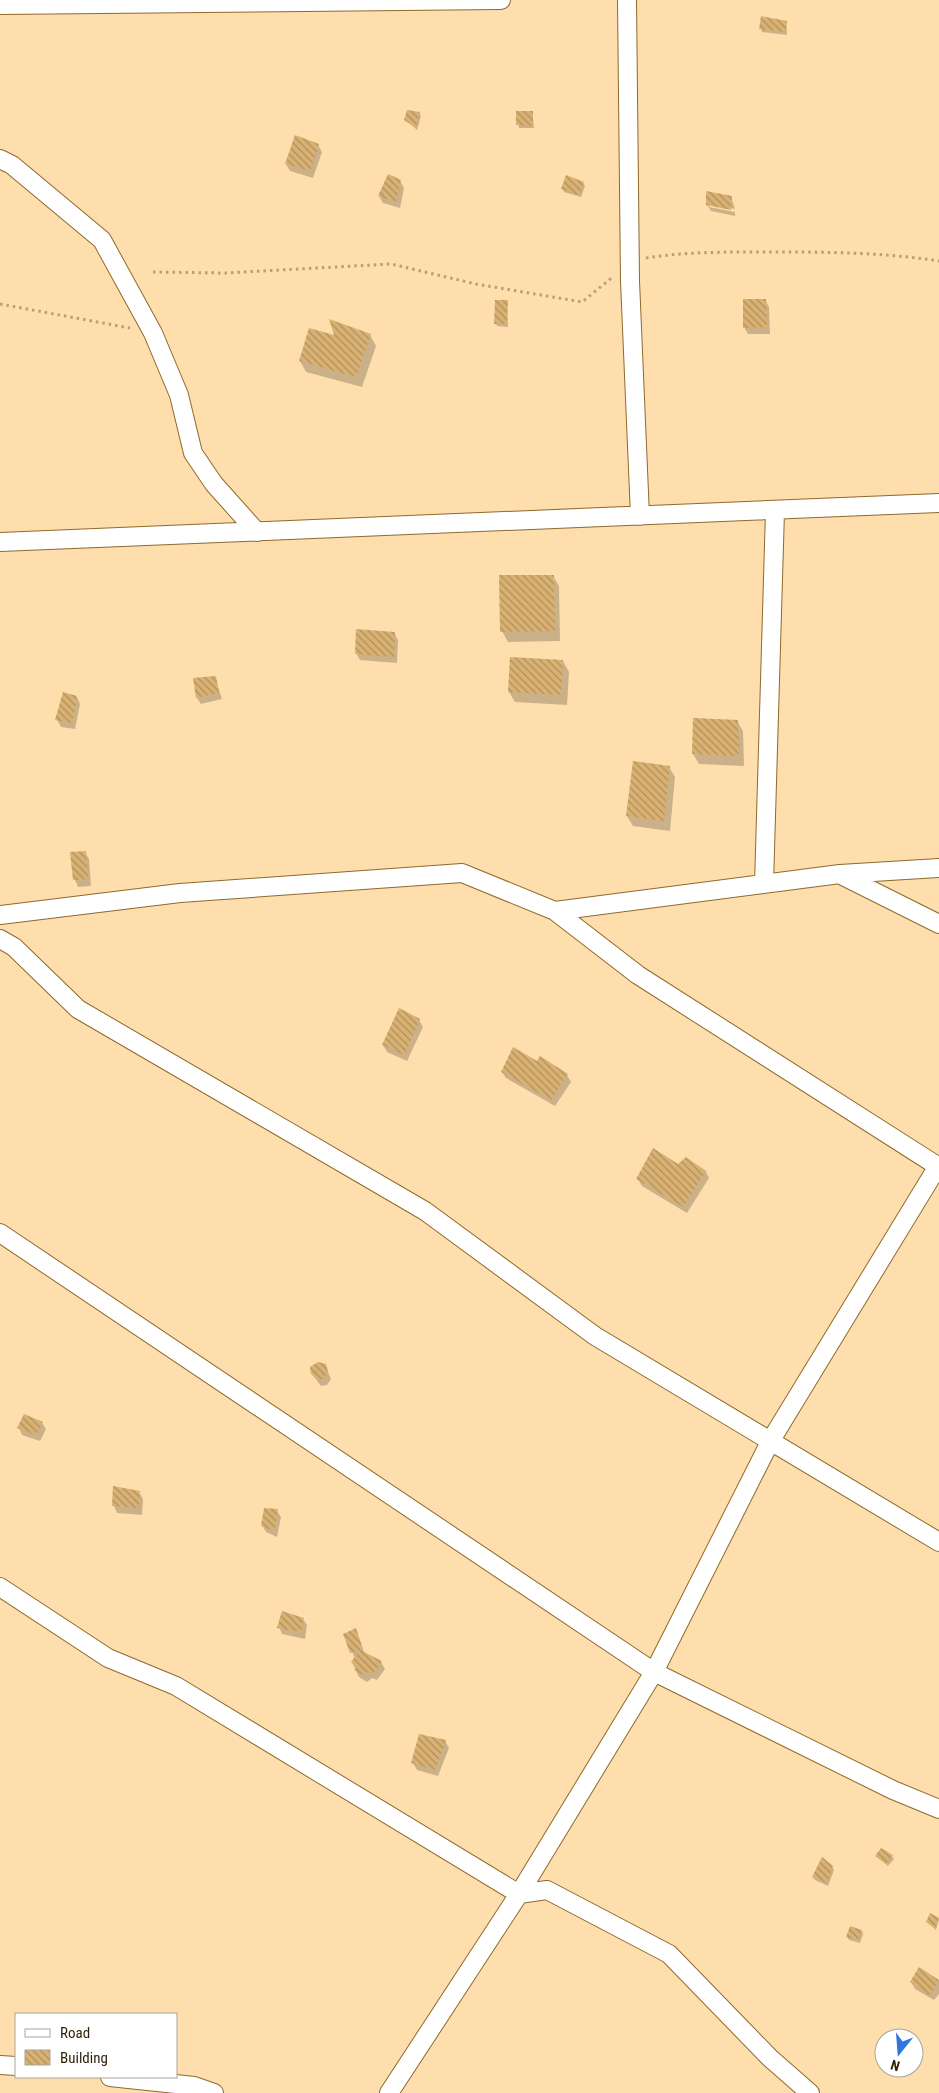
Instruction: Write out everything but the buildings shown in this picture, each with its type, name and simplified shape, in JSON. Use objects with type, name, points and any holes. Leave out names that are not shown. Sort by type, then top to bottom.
[{"type":"street","points":[[0,5],[501,0]]},
{"type":"street","points":[[627,0],[630,260],[640,516]]},
{"type":"street","points":[[0,159],[12,165],[102,240],[153,332],[179,395],[193,453],[214,484],[257,532]]},
{"type":"street","points":[[0,542],[939,503]]},
{"type":"street","points":[[764,884],[775,511]]},
{"type":"street","points":[[555,911],[840,874],[939,868]]},
{"type":"street","points":[[0,915],[180,893],[462,872],[555,911],[638,975],[938,1166],[771,1440],[654,1672],[519,1894],[388,2093]]},
{"type":"street","points":[[840,874],[939,924]]},
{"type":"street","points":[[0,939],[14,947],[78,1008],[424,1211],[595,1336],[939,1542]]},
{"type":"street","points":[[0,1233],[654,1672],[893,1790],[939,1809]]},
{"type":"street","points":[[0,1587],[108,1658],[176,1686],[519,1894],[547,1890],[669,1954],[770,2058],[810,2093]]},
{"type":"street","points":[[0,2065],[15,2066]]},
{"type":"street","points":[[119,2078],[194,2086],[214,2093]]},
{"type":"path","points":[[153,272],[224,274],[391,264],[476,284],[582,302],[630,260],[681,253],[890,254],[939,261]]},
{"type":"path","points":[[0,304],[153,332]]}]
